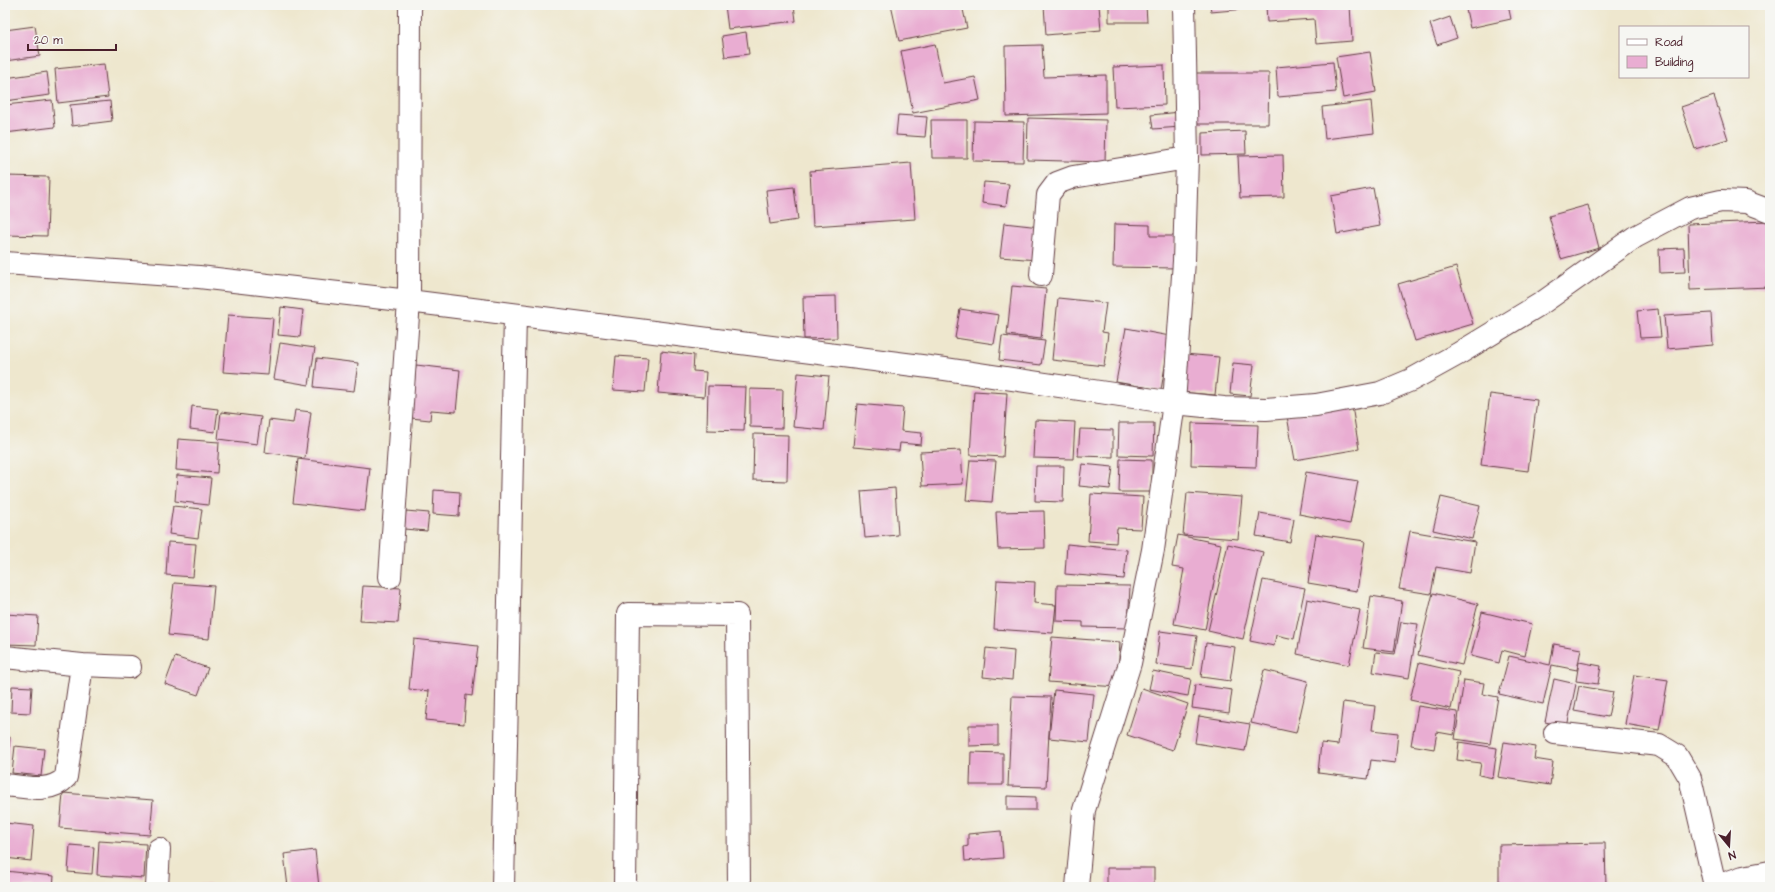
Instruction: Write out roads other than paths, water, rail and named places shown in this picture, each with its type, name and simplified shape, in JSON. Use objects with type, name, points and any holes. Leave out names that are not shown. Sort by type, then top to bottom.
[{"type":"street","points":[[390,577],[409,301],[410,5]]},
{"type":"street","points":[[1076,887],[1084,810],[1130,663],[1153,550],[1174,403],[1184,262],[1187,158],[1184,5]]},
{"type":"street","points":[[1041,275],[1048,195],[1057,183],[1073,177],[1187,158]]},
{"type":"street","points":[[5,263],[199,277],[409,301],[945,369],[1174,403],[1224,408],[1266,409],[1316,405],[1380,393],[1410,380],[1458,354],[1542,303],[1636,237],[1690,208],[1721,201],[1746,202],[1770,211]]},
{"type":"street","points":[[503,887],[515,315]]},
{"type":"street","points":[[625,887],[628,614],[737,616],[739,887]]},
{"type":"street","points":[[5,657],[82,665],[130,667]]},
{"type":"street","points":[[5,785],[46,788],[60,783],[66,777],[82,665]]},
{"type":"street","points":[[1555,733],[1659,745],[1677,756],[1690,778],[1714,886],[1743,876],[1770,872]]},
{"type":"street","points":[[157,887],[159,849]]}]
